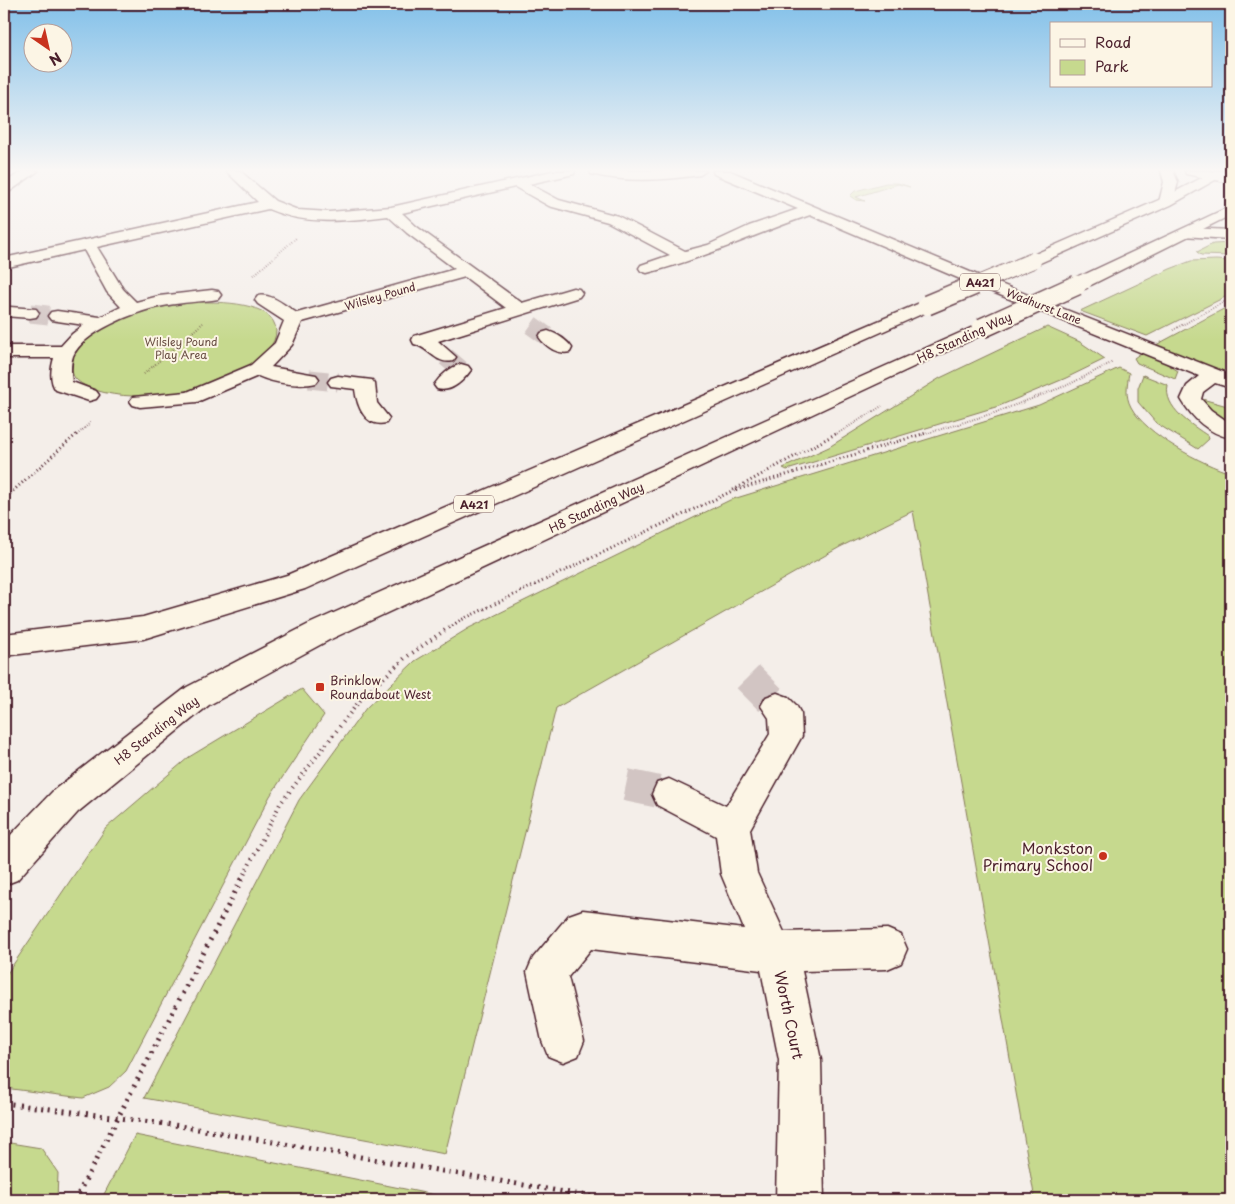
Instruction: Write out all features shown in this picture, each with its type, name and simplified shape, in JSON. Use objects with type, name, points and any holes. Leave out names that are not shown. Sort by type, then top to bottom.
[{"type":"main road","points":[[4,263],[167,227]]},
{"type":"main road","points":[[409,227],[516,310],[531,325]]},
{"type":"main road","points":[[628,227],[683,256]]},
{"type":"main road","points":[[647,268],[713,248],[759,227]]},
{"type":"main road","name":"Wadhurst Lane","points":[[852,227],[1212,376],[1231,382]]},
{"type":"main road","name":"A421","points":[[4,645],[143,628],[296,582],[1109,227]]},
{"type":"main road","name":"H8 Standing Way","points":[[4,868],[66,801],[198,696],[319,632],[1085,281],[1198,227]]},
{"type":"main road","points":[[1187,233],[1231,235]]},
{"type":"main road","points":[[88,245],[98,258],[116,292],[134,308]]},
{"type":"main road","name":"Wilsley Pound","points":[[294,319],[467,271]]},
{"type":"main road","points":[[444,385],[454,363],[423,339],[573,292]]},
{"type":"main road","points":[[89,395],[62,386],[60,365],[66,351],[82,335],[100,322],[134,308],[159,301],[212,295]]},
{"type":"main road","points":[[140,401],[190,398],[258,369],[283,346],[294,319],[264,300]]},
{"type":"main road","points":[[10,312],[30,314]]},
{"type":"main road","points":[[58,316],[100,322]]},
{"type":"main road","points":[[4,352],[43,353],[66,351]]},
{"type":"main road","points":[[258,369],[270,374],[309,379]]},
{"type":"main road","points":[[1212,376],[1194,390],[1191,399],[1197,410],[1215,425],[1231,432]]},
{"type":"main road","points":[[338,382],[365,384],[367,404],[378,418]]},
{"type":"main road","points":[[669,794],[732,827],[786,736],[785,714],[777,706]]},
{"type":"main road","name":"Worth Court","points":[[732,827],[739,874],[784,974],[800,1060],[800,1200]]},
{"type":"main road","points":[[563,1041],[546,972],[583,929],[774,952],[887,949]]},
{"type":"path","points":[[250,279],[308,227]]},
{"type":"path","points":[[1168,333],[1231,298]]},
{"type":"path","points":[[142,377],[206,320]]},
{"type":"path","points":[[728,493],[994,413],[1068,385],[1119,360]]},
{"type":"path","points":[[75,1200],[280,804],[360,699],[405,658],[459,622],[728,493],[811,449],[885,404]]},
{"type":"path","points":[[4,499],[91,422]]},
{"type":"path","points":[[4,1103],[174,1125],[611,1200]]},
{"type":"green space","points":[[1231,243],[1231,256],[1201,255],[1197,252],[1213,244]]},
{"type":"green space","points":[[1191,261],[1231,261],[1231,294],[1147,336],[1080,311]]},
{"type":"green space","name":"Wilsley Pound Play Area","points":[[197,302],[244,305],[266,314],[273,321],[276,331],[272,345],[255,362],[239,372],[199,388],[178,392],[134,396],[113,394],[95,390],[82,384],[73,375],[71,363],[75,354],[86,341],[114,322],[147,311]]},
{"type":"green space","points":[[1231,305],[1231,375],[1156,345]]},
{"type":"green space","points":[[1047,327],[1080,342],[1105,359],[1066,378],[999,406],[787,470],[783,468],[829,447],[940,378]]},
{"type":"green space","points":[[1141,353],[1164,362],[1178,371],[1175,379],[1137,363],[1134,358]]},
{"type":"green space","points":[[1119,368],[1129,373],[1127,390],[1131,407],[1149,428],[1161,438],[1191,456],[1231,473],[1231,1200],[1035,1200],[913,511],[840,547],[556,708],[445,1154],[144,1098],[299,800],[366,708],[415,661],[469,628],[730,500],[1039,405]]},
{"type":"green space","points":[[1143,375],[1168,385],[1170,401],[1174,408],[1187,421],[1208,436],[1209,439],[1198,449],[1156,423],[1138,402],[1138,388]]},
{"type":"green space","points":[[1202,399],[1231,407],[1231,421],[1211,412],[1202,402]]},
{"type":"green space","points":[[302,689],[324,715],[270,796],[126,1071],[109,1087],[83,1098],[4,1088],[4,978],[106,828],[189,757]]},
{"type":"green space","points":[[135,1135],[435,1195],[434,1200],[101,1200]]},
{"type":"green space","points":[[4,1142],[41,1148],[58,1173],[57,1200],[4,1200]]},
{"type":"tunnel","points":[[30,313],[57,316]]},
{"type":"tunnel","points":[[531,325],[548,337]]},
{"type":"tunnel","points":[[446,357],[461,370]]},
{"type":"tunnel","points":[[309,379],[338,382]]},
{"type":"tunnel","points":[[748,677],[777,706]]},
{"type":"tunnel","points":[[626,785],[669,794]]},
{"type":"place","name":"Brinklow Roundabout West","points":[[320,687]]},
{"type":"place","name":"Monkston Primary School","points":[[1103,856]]}]
